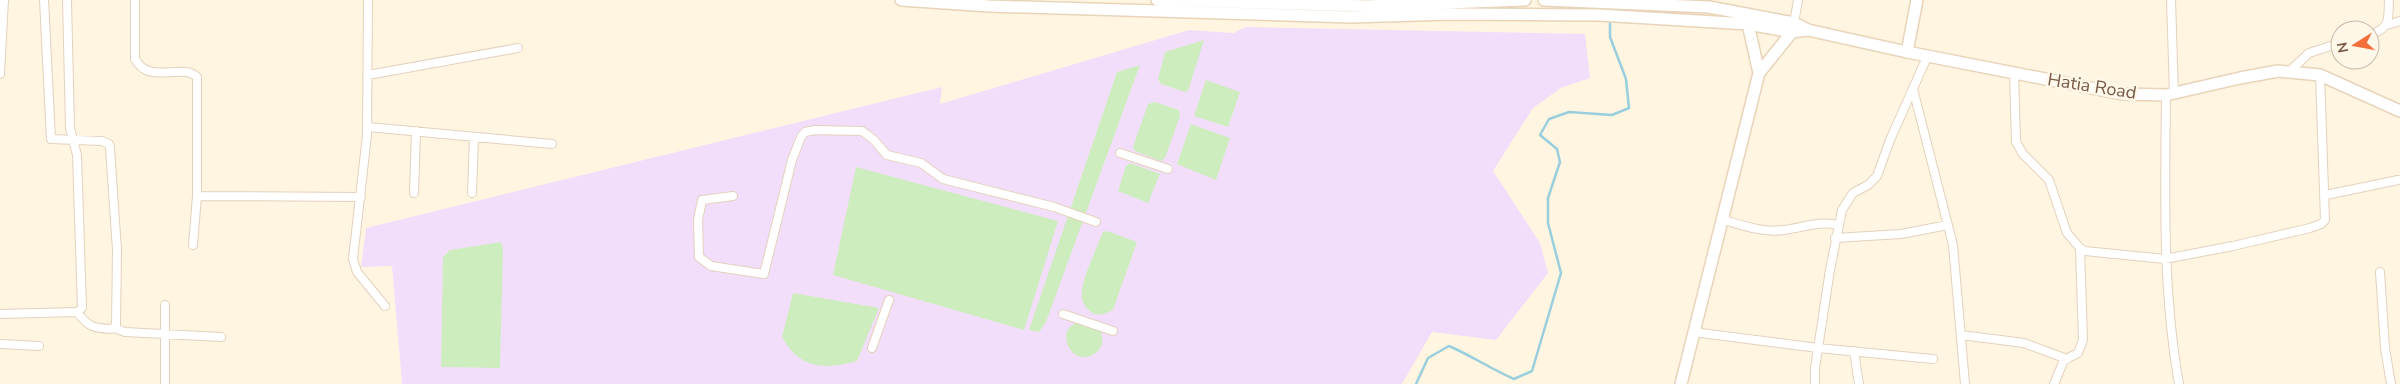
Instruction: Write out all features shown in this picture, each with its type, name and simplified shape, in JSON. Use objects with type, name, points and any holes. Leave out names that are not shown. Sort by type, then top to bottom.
[{"type":"main road","points":[[901,0],[998,6],[1366,8],[1526,0]]},
{"type":"main road","points":[[1157,0],[1248,1],[1458,14],[1749,19]]},
{"type":"main road","points":[[1544,0],[1710,7],[1749,19]]},
{"type":"main road","points":[[1907,52],[1917,0]]},
{"type":"main road","points":[[1749,19],[1759,73]]},
{"type":"main road","name":"Hatia Road","points":[[1749,19],[2122,94],[2170,94],[2240,78],[2290,71],[2320,75],[2400,111]]},
{"type":"main road","points":[[1681,384],[1759,73],[1793,27]]},
{"type":"street","points":[[0,74],[4,0]]},
{"type":"street","points":[[44,0],[50,137],[54,140],[102,141],[106,142],[110,148],[117,250],[117,295],[114,328]]},
{"type":"street","points":[[0,314],[77,312],[82,308],[77,155],[70,128],[67,0]]},
{"type":"street","points":[[135,0],[136,59],[139,66],[148,72],[190,74],[197,77],[197,196],[194,245]]},
{"type":"street","points":[[368,0],[368,127],[361,197],[353,250],[354,265],[385,306]]},
{"type":"street","points":[[1793,27],[1798,0]]},
{"type":"street","points":[[2171,0],[2165,259],[2170,337],[2179,384]]},
{"type":"street","points":[[2387,25],[2389,0]]},
{"type":"street","points":[[2380,31],[2387,25],[2400,21]]},
{"type":"street","points":[[2290,71],[2309,53],[2330,47]]},
{"type":"street","points":[[368,75],[518,48]]},
{"type":"street","points":[[1815,384],[1818,348],[1838,225],[1847,201],[1853,193],[1868,185],[1876,176],[1928,55]]},
{"type":"street","points":[[2014,72],[2016,142],[2023,154],[2049,180],[2067,233],[2085,251],[2165,259],[2233,246],[2321,224],[2326,220],[2320,75]]},
{"type":"street","points":[[1913,89],[1953,245],[1965,384]]},
{"type":"street","points":[[368,127],[552,144]]},
{"type":"street","points":[[732,196],[702,200],[698,220],[699,257],[711,266],[764,274],[792,160],[801,137],[805,132],[815,130],[862,131],[873,139],[886,155],[921,163],[943,179],[1054,207],[1096,222]]},
{"type":"street","points":[[414,193],[416,131]]},
{"type":"street","points":[[472,193],[474,137]]},
{"type":"street","points":[[1120,153],[1168,169]]},
{"type":"street","points":[[2326,195],[2398,180]]},
{"type":"street","points":[[197,196],[361,197]]},
{"type":"street","points":[[1721,220],[1763,230],[1782,230],[1814,223],[1838,225]]},
{"type":"street","points":[[1835,238],[1901,234],[1948,225]]},
{"type":"street","points":[[2054,384],[2061,365],[2081,350],[2083,340],[2080,248]]},
{"type":"street","points":[[2380,272],[2384,348],[2391,384]]},
{"type":"street","points":[[872,348],[889,300]]},
{"type":"street","points":[[164,384],[165,305]]},
{"type":"street","points":[[77,312],[89,326],[100,329],[114,328],[126,332],[221,337]]},
{"type":"street","points":[[1063,314],[1112,331]]},
{"type":"street","points":[[1694,332],[1818,348],[1934,359]]},
{"type":"street","points":[[1961,335],[2024,342],[2067,359]]},
{"type":"street","points":[[0,344],[39,346]]},
{"type":"street","points":[[1854,351],[1859,384]]},
{"type":"shaded area","points":[[1246,27],[1585,34],[1590,78],[1561,88],[1533,108],[1493,171],[1540,243],[1548,273],[1496,340],[1432,332],[1402,384],[402,384],[392,266],[361,267],[366,228],[942,87],[940,104],[1189,30],[1233,33]]},
{"type":"green space","points":[[1204,40],[1188,91],[1185,92],[1161,84],[1158,79],[1165,52]]},
{"type":"green space","points":[[1140,65],[1046,322],[1039,332],[1029,330],[1117,72]]},
{"type":"green space","points":[[1206,80],[1240,92],[1228,127],[1194,116]]},
{"type":"green space","points":[[1155,102],[1179,110],[1180,116],[1165,158],[1161,161],[1135,151],[1133,147],[1148,104]]},
{"type":"green space","points":[[1191,124],[1230,138],[1216,180],[1177,164]]},
{"type":"green space","points":[[1130,163],[1160,174],[1148,203],[1118,191],[1126,166]]},
{"type":"green space","points":[[856,167],[1058,221],[1024,330],[833,275]]},
{"type":"green space","points":[[1107,231],[1137,242],[1113,310],[1099,315],[1094,314],[1084,305],[1082,292],[1093,256],[1103,232]]},
{"type":"green space","points":[[501,242],[503,248],[500,368],[441,367],[443,257],[450,250]]},
{"type":"green space","points":[[793,293],[879,308],[857,361],[824,366],[805,361],[796,356],[782,337]]},
{"type":"green space","points":[[1080,322],[1100,330],[1102,336],[1102,345],[1099,350],[1088,357],[1080,357],[1073,353],[1066,339],[1067,332],[1071,326]]},
{"type":"waterway","points":[[1416,384],[1428,358],[1449,346],[1514,379],[1532,371],[1561,273],[1548,223],[1548,198],[1560,162],[1557,149],[1540,135],[1549,119],[1569,112],[1612,115],[1629,108],[1626,79],[1610,37],[1610,19]]}]
